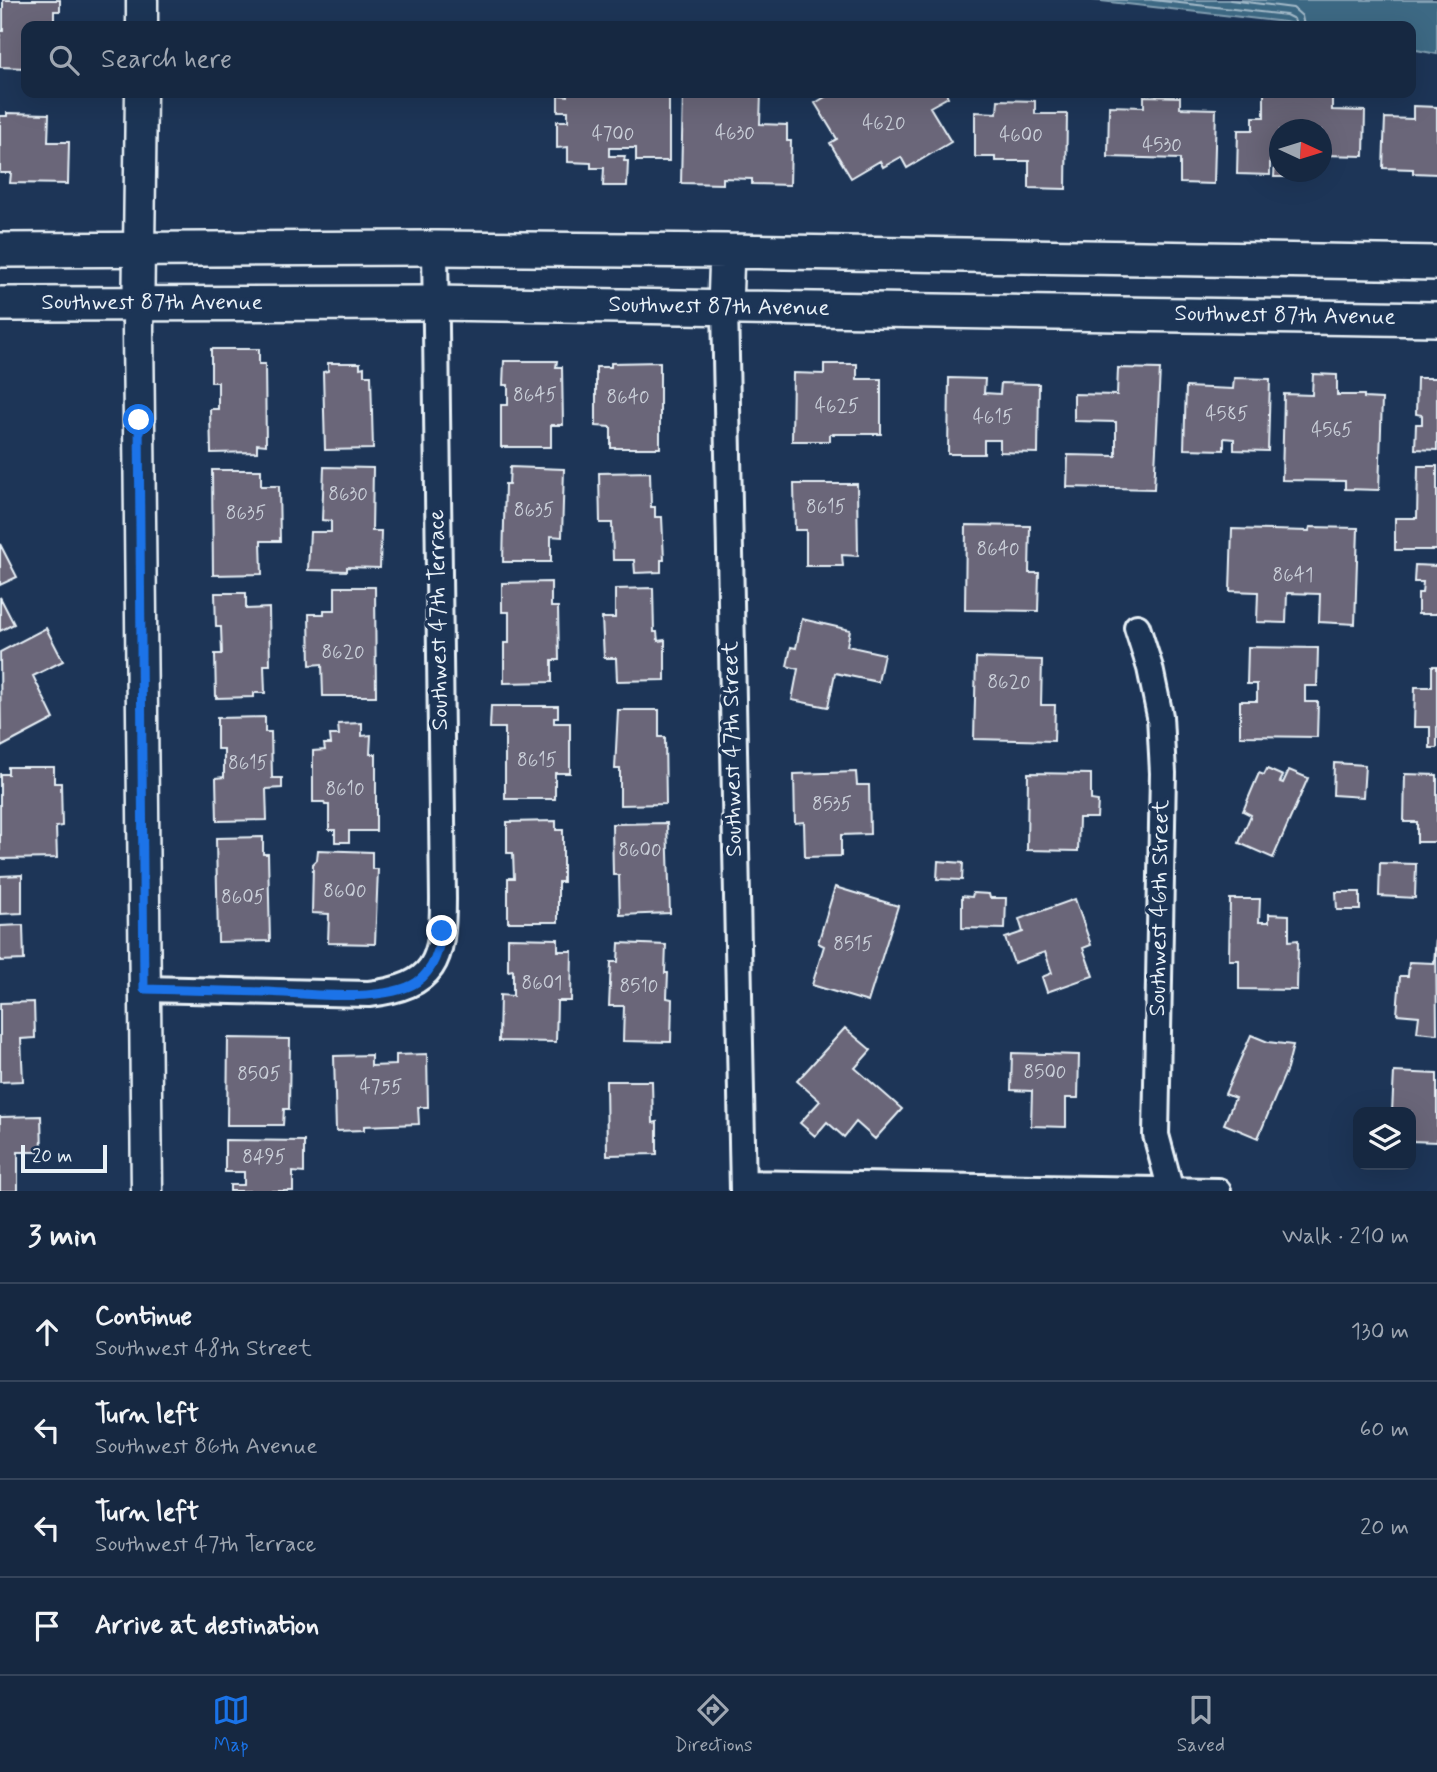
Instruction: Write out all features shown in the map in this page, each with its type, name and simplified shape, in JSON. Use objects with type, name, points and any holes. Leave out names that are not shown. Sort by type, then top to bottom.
[{"type":"main road","points":[[0,250],[435,248],[1437,263]]},
{"type":"main road","points":[[725,307],[727,251]]},
{"type":"main road","name":"Southwest 87th Avenue","points":[[0,304],[434,303],[1437,319]]},
{"type":"street","points":[[142,0],[142,21]]},
{"type":"street","points":[[141,98],[138,303],[147,1191]]},
{"type":"street","name":"Southwest 47th Terrace","points":[[144,989],[354,995],[398,991],[416,983],[425,975],[436,956],[443,916],[435,248]]},
{"type":"street","name":"Southwest 47th Street","points":[[725,307],[743,1187]]},
{"type":"street","name":"Southwest 46th Street","points":[[1137,627],[1150,668],[1160,716],[1163,773],[1156,1135],[1171,1191]]},
{"type":"street","points":[[743,1187],[1218,1191]]},
{"type":"water","points":[[1092,0],[1437,0],[1437,54],[1416,50],[1416,21],[1276,21]]},
{"type":"building","points":[[3,0],[60,0],[60,11],[54,11],[54,21],[21,21],[21,68],[0,67],[0,31],[3,31]]},
{"type":"building","points":[[558,98],[669,98],[669,161],[636,161],[636,148],[609,148],[609,156],[625,156],[624,161],[628,161],[627,186],[603,186],[604,168],[591,168],[591,163],[568,162],[568,147],[557,148],[557,121],[568,121],[568,111],[558,111]]},
{"type":"building","points":[[683,98],[761,98],[760,124],[787,125],[787,141],[791,141],[790,185],[752,184],[752,179],[723,178],[723,184],[681,183]]},
{"type":"building","points":[[824,98],[946,98],[930,107],[951,142],[907,168],[901,157],[883,167],[880,161],[851,178],[830,143],[837,139],[815,103]]},
{"type":"building","points":[[1144,98],[1180,98],[1180,108],[1216,109],[1214,184],[1180,183],[1180,159],[1108,157],[1109,106],[1144,107]]},
{"type":"building","points":[[1264,98],[1332,98],[1332,110],[1365,111],[1364,156],[1332,155],[1332,119],[1269,119],[1269,175],[1237,174],[1238,130],[1253,130],[1253,117],[1264,117]]},
{"type":"building","points":[[998,100],[1035,101],[1035,114],[1067,114],[1066,189],[1029,188],[1029,161],[995,161],[995,157],[975,157],[975,112],[997,113]]},
{"type":"building","points":[[1413,106],[1437,107],[1437,174],[1413,173],[1413,169],[1383,168],[1385,118],[1413,119]]},
{"type":"building","points":[[7,113],[49,114],[48,142],[69,142],[68,184],[10,183],[11,173],[0,173],[0,116],[7,116]]},
{"type":"building","points":[[211,349],[259,349],[259,364],[265,364],[266,445],[257,444],[257,452],[211,453],[210,409],[218,409],[218,382],[211,382]]},
{"type":"building","points":[[504,361],[557,361],[556,367],[562,367],[563,425],[551,425],[551,447],[501,447],[501,405],[508,405],[508,385],[503,385]]},
{"type":"building","points":[[660,362],[660,448],[611,448],[611,427],[596,426],[596,367],[611,367],[611,363]]},
{"type":"building","points":[[328,363],[360,363],[360,368],[364,367],[364,375],[371,375],[373,449],[325,450],[323,372],[328,371]]},
{"type":"building","points":[[824,364],[857,364],[857,379],[881,379],[881,434],[830,434],[830,441],[792,441],[793,373],[824,374]]},
{"type":"building","points":[[1118,368],[1160,369],[1154,489],[1067,487],[1068,455],[1116,456],[1116,422],[1074,421],[1074,394],[1117,395]]},
{"type":"building","points":[[1313,374],[1337,375],[1337,395],[1364,395],[1364,398],[1382,399],[1379,490],[1345,489],[1345,481],[1282,480],[1284,394],[1312,395]]},
{"type":"building","points":[[949,378],[985,379],[984,393],[1000,394],[1001,383],[1039,384],[1038,453],[1000,452],[1000,440],[984,440],[984,454],[948,454]]},
{"type":"building","points":[[1234,378],[1270,379],[1268,451],[1234,450],[1234,439],[1224,438],[1224,450],[1184,449],[1186,387],[1233,389]]},
{"type":"building","points":[[1417,378],[1437,378],[1437,450],[1415,449],[1416,424],[1422,424],[1422,415],[1416,414]]},
{"type":"building","points":[[1418,466],[1437,466],[1437,550],[1395,550],[1395,518],[1417,518]]},
{"type":"building","points":[[324,467],[373,468],[372,531],[381,531],[380,568],[308,570],[310,532],[331,532],[331,521],[322,520]]},
{"type":"building","points":[[510,467],[564,469],[562,537],[551,536],[551,562],[503,562],[505,484],[509,484]]},
{"type":"building","points":[[212,470],[261,470],[261,486],[279,486],[280,541],[261,541],[262,574],[213,575]]},
{"type":"building","points":[[650,472],[651,507],[655,507],[655,517],[662,517],[664,560],[661,560],[661,572],[635,573],[634,560],[613,560],[612,523],[600,523],[599,473]]},
{"type":"building","points":[[794,484],[857,484],[858,556],[842,555],[843,566],[806,566],[806,530],[795,530]]},
{"type":"building","points":[[966,525],[1030,526],[1029,573],[1039,573],[1038,611],[965,610]]},
{"type":"building","points":[[1310,527],[1358,528],[1355,624],[1319,622],[1320,594],[1287,593],[1286,623],[1257,622],[1258,592],[1230,591],[1232,529],[1309,531]]},
{"type":"building","points":[[0,544],[17,577],[0,585]]},
{"type":"building","points":[[1415,565],[1437,566],[1437,614],[1418,614],[1418,593],[1422,593],[1423,582],[1414,582]]},
{"type":"building","points":[[551,582],[551,607],[558,607],[559,660],[552,660],[552,682],[504,683],[504,643],[509,643],[509,612],[502,612],[502,583]]},
{"type":"building","points":[[335,587],[375,587],[376,696],[323,696],[322,664],[310,665],[309,614],[324,614],[324,610],[335,610]]},
{"type":"building","points":[[653,588],[654,632],[657,632],[658,641],[665,640],[665,680],[617,681],[616,658],[604,658],[602,618],[615,618],[615,589]]},
{"type":"building","points":[[215,593],[246,593],[246,609],[269,608],[270,665],[264,665],[265,693],[254,693],[254,697],[216,698],[215,654],[222,654],[221,627],[216,627]]},
{"type":"building","points":[[0,597],[14,624],[0,631]]},
{"type":"building","points":[[802,619],[850,630],[847,646],[884,654],[878,682],[835,673],[828,707],[792,700],[798,669],[787,666],[791,647],[796,648]]},
{"type":"building","points":[[46,628],[63,661],[33,676],[54,719],[1,747],[0,652]]},
{"type":"building","points":[[1248,647],[1318,648],[1317,686],[1305,686],[1305,702],[1318,702],[1317,737],[1240,736],[1240,701],[1257,701],[1257,684],[1247,684]]},
{"type":"building","points":[[976,658],[1042,660],[1041,705],[1055,705],[1054,741],[974,739]]},
{"type":"building","points":[[1432,666],[1437,666],[1437,748],[1430,748],[1430,727],[1414,727],[1415,687],[1432,687]]},
{"type":"building","points":[[491,706],[558,706],[558,718],[554,718],[554,723],[570,723],[570,773],[555,773],[555,799],[505,799],[505,728],[490,728]]},
{"type":"building","points":[[618,710],[659,710],[659,737],[665,737],[666,804],[620,805],[620,769],[615,769]]},
{"type":"building","points":[[265,717],[265,732],[271,732],[272,778],[282,778],[282,788],[266,789],[267,820],[217,821],[216,778],[224,777],[224,749],[217,749],[217,718]]},
{"type":"building","points":[[362,723],[362,736],[371,735],[370,754],[376,754],[376,831],[349,831],[349,842],[335,842],[335,830],[329,830],[329,805],[313,802],[313,751],[325,750],[324,744],[331,744],[330,735],[339,735],[338,724]]},
{"type":"building","points":[[1334,763],[1365,765],[1363,797],[1333,795]]},
{"type":"building","points":[[8,767],[54,767],[54,783],[61,783],[62,826],[56,827],[57,858],[0,859],[0,774],[8,774]]},
{"type":"building","points":[[1267,769],[1283,776],[1280,782],[1283,783],[1289,770],[1308,778],[1273,858],[1239,843],[1251,815],[1243,811],[1259,773],[1264,775]]},
{"type":"building","points":[[856,772],[857,785],[869,785],[870,834],[841,835],[841,856],[805,857],[804,822],[795,823],[794,774]]},
{"type":"building","points":[[1028,773],[1091,774],[1091,800],[1098,801],[1097,818],[1079,818],[1078,851],[1027,850]]},
{"type":"building","points":[[1405,774],[1437,775],[1437,842],[1417,842],[1417,822],[1404,822]]},
{"type":"building","points":[[556,821],[556,830],[563,830],[563,882],[558,882],[558,922],[508,922],[508,878],[514,878],[513,853],[507,853],[507,822]]},
{"type":"building","points":[[667,823],[670,913],[620,915],[619,875],[613,875],[612,824]]},
{"type":"building","points":[[263,837],[263,854],[268,854],[270,941],[218,942],[216,838]]},
{"type":"building","points":[[318,850],[372,852],[372,869],[378,869],[375,944],[328,943],[329,914],[312,913],[313,864],[317,860]]},
{"type":"building","points":[[938,861],[963,863],[962,880],[937,879]]},
{"type":"building","points":[[1380,863],[1416,864],[1415,898],[1379,896]]},
{"type":"building","points":[[22,875],[22,913],[0,914],[0,876]]},
{"type":"building","points":[[835,887],[898,906],[868,1002],[812,985],[824,946],[818,943]]},
{"type":"building","points":[[1336,892],[1360,892],[1360,910],[1337,910]]},
{"type":"building","points":[[973,893],[989,894],[990,898],[1006,898],[1005,929],[962,928],[962,896],[972,897]]},
{"type":"building","points":[[1075,899],[1091,945],[1083,948],[1093,976],[1047,992],[1042,977],[1052,973],[1045,952],[1014,963],[1005,938],[1023,932],[1019,919]]},
{"type":"building","points":[[1230,899],[1260,899],[1259,922],[1269,922],[1269,914],[1289,915],[1289,941],[1298,940],[1297,990],[1239,989],[1239,960],[1229,960]]},
{"type":"building","points":[[23,925],[24,960],[0,961],[0,926]]},
{"type":"building","points":[[1436,937],[1437,1034],[1417,1032],[1419,1016],[1397,1014],[1400,976],[1408,976],[1409,962],[1434,963]]},
{"type":"building","points":[[508,938],[558,939],[558,951],[572,951],[571,1001],[557,1001],[556,1042],[499,1041],[500,995],[513,996],[513,970],[508,971]]},
{"type":"building","points":[[619,943],[666,945],[667,998],[672,999],[671,1042],[623,1041],[624,1006],[609,1006],[611,962],[618,962]]},
{"type":"building","points":[[34,1002],[35,1038],[21,1039],[23,1081],[0,1082],[0,1003]]},
{"type":"building","points":[[845,1028],[871,1050],[855,1068],[902,1109],[875,1139],[856,1122],[844,1137],[827,1122],[815,1136],[800,1123],[820,1101],[797,1081]]},
{"type":"building","points":[[1251,1035],[1268,1042],[1293,1045],[1287,1069],[1258,1138],[1224,1124],[1235,1098],[1225,1094]]},
{"type":"building","points":[[228,1038],[290,1039],[289,1109],[284,1109],[283,1125],[227,1125]]},
{"type":"building","points":[[1012,1053],[1079,1055],[1078,1098],[1066,1098],[1066,1127],[1031,1126],[1032,1091],[1011,1090]]},
{"type":"building","points":[[427,1054],[428,1107],[418,1107],[419,1124],[364,1126],[364,1130],[336,1131],[334,1056],[371,1055],[371,1066],[396,1065],[396,1055]]},
{"type":"building","points":[[1394,1072],[1437,1074],[1437,1142],[1416,1141],[1416,1107],[1392,1107]]},
{"type":"building","points":[[606,1081],[652,1081],[653,1123],[657,1122],[657,1154],[607,1155]]},
{"type":"building","points":[[41,1116],[42,1152],[18,1152],[18,1191],[0,1191],[0,1117]]},
{"type":"building","points":[[225,1140],[304,1141],[304,1173],[293,1172],[293,1191],[230,1191],[230,1185],[244,1185],[244,1172],[225,1172]]},
{"type":"route","points":[[139,420],[144,989],[354,995],[398,991],[416,983],[425,975],[436,956],[442,931]]}]
